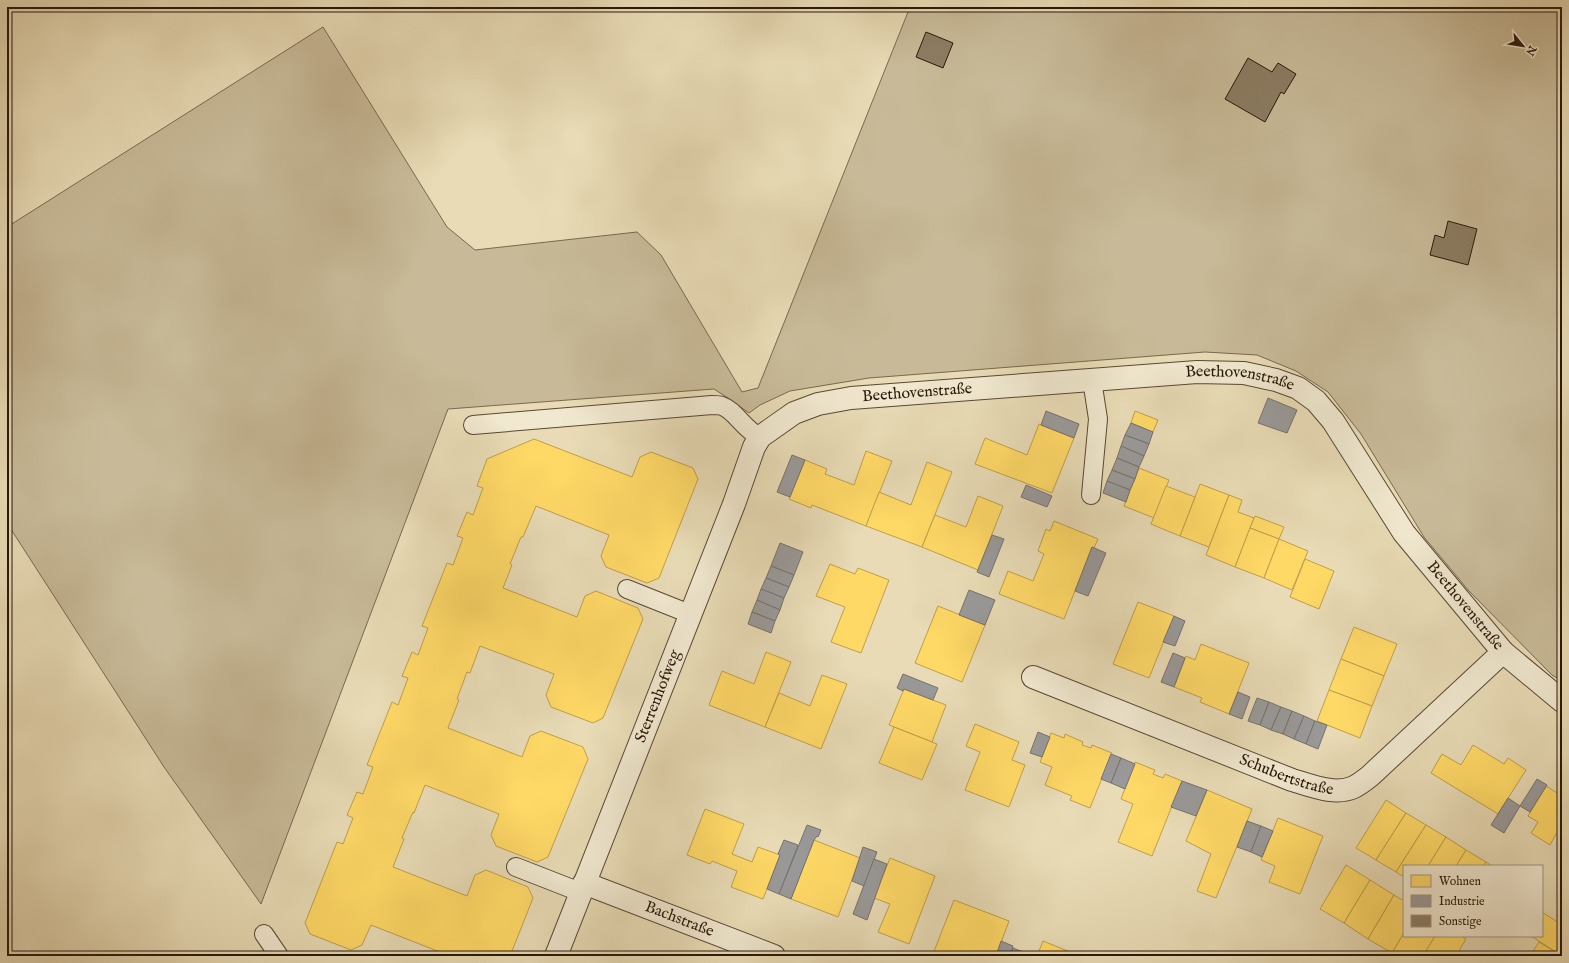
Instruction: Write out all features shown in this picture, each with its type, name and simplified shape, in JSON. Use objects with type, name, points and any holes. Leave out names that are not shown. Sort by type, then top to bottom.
[{"type":"street","name":"Beethovenstraße","points":[[768,431],[794,413],[818,404],[851,398],[1197,372],[1244,373],[1276,380],[1298,388],[1316,401],[1333,420],[1404,533],[1503,652],[1562,701]]},
{"type":"street","name":"Sterrenhofweg","points":[[556,956],[734,504],[754,447],[768,431]]},
{"type":"street","name":"Schubertstraße","points":[[1033,677],[1292,780],[1323,788],[1338,790],[1353,788],[1370,776],[1503,652]]},
{"type":"street","name":"Bachstraße","points":[[582,888],[774,956]]},
{"type":"lane","points":[[1091,495],[1098,419],[1092,380]]},
{"type":"lane","points":[[473,425],[712,405],[722,406],[730,411],[746,428],[768,431]]},
{"type":"lane","points":[[627,589],[690,614]]},
{"type":"lane","points":[[516,867],[582,888]]},
{"type":"lane","points":[[264,934],[279,956]]},
{"type":"shaded area","points":[[910,7],[1562,7],[1562,681],[1552,675],[1469,591],[1424,537],[1361,434],[1328,392],[1296,371],[1257,355],[1205,352],[869,378],[790,391],[760,405],[749,413],[714,389],[448,409],[261,904],[164,767],[7,523],[7,227],[323,27],[447,227],[475,250],[637,232],[661,255],[742,392],[758,388]]},
{"type":"building: Wohnen","points":[[1135,411],[1158,420],[1153,432],[1131,423]]},
{"type":"building: Wohnen","points":[[1039,424],[1074,438],[1052,493],[975,464],[985,438],[1027,455]]},
{"type":"building: Wohnen","points":[[534,439],[632,477],[640,457],[651,452],[693,468],[698,479],[659,578],[647,583],[606,567],[601,556],[609,535],[536,506],[510,564],[512,565],[503,588],[577,617],[585,596],[596,591],[638,608],[643,619],[603,718],[593,723],[551,707],[546,695],[554,674],[480,646],[470,673],[467,672],[457,699],[459,700],[448,728],[522,757],[530,736],[541,731],[583,747],[588,759],[548,857],[537,862],[496,846],[491,835],[499,814],[425,785],[402,838],[404,839],[393,867],[467,896],[475,875],[486,870],[528,887],[533,898],[510,956],[444,956],[445,954],[371,925],[362,945],[351,950],[310,934],[305,923],[337,842],[343,844],[353,818],[347,815],[357,792],[363,794],[373,767],[367,765],[392,702],[398,705],[408,678],[402,676],[412,652],[418,655],[428,628],[422,626],[447,563],[453,565],[463,538],[457,536],[467,512],[473,515],[483,488],[477,486],[487,459]]},
{"type":"building: Wohnen","points":[[866,451],[892,461],[866,526],[812,505],[811,508],[789,499],[805,460],[827,469],[825,474],[854,485]]},
{"type":"building: Wohnen","points":[[927,462],[952,472],[922,547],[866,526],[879,492],[911,505]]},
{"type":"building: Wohnen","points":[[1139,468],[1169,480],[1154,518],[1124,506]]},
{"type":"building: Wohnen","points":[[1200,484],[1229,495],[1209,547],[1180,536]]},
{"type":"building: Wohnen","points":[[1166,486],[1195,497],[1180,536],[1151,524]]},
{"type":"building: Wohnen","points":[[1229,495],[1242,500],[1238,512],[1254,518],[1235,567],[1206,555]]},
{"type":"building: Wohnen","points":[[978,496],[1003,506],[978,570],[922,547],[935,515],[966,527]]},
{"type":"building: Wohnen","points":[[1255,516],[1284,527],[1279,539],[1250,528]]},
{"type":"building: Wohnen","points":[[1054,521],[1098,539],[1094,548],[1092,547],[1064,619],[999,594],[1008,571],[1033,581],[1044,554],[1038,551],[1046,529],[1050,531]]},
{"type":"building: Wohnen","points":[[1250,528],[1279,539],[1264,578],[1235,567]]},
{"type":"building: Wohnen","points":[[1279,539],[1308,551],[1292,590],[1264,578]]},
{"type":"building: Wohnen","points":[[1305,559],[1334,571],[1319,609],[1290,597]]},
{"type":"building: Wohnen","points":[[830,564],[855,574],[858,568],[889,580],[861,653],[831,642],[845,607],[816,596]]},
{"type":"building: Wohnen","points":[[1138,602],[1174,616],[1149,678],[1113,664]]},
{"type":"building: Wohnen","points":[[938,606],[985,625],[962,682],[915,663]]},
{"type":"building: Wohnen","points":[[1354,627],[1397,644],[1384,676],[1341,659]]},
{"type":"building: Wohnen","points":[[1201,644],[1249,663],[1229,714],[1200,702],[1202,698],[1174,687],[1186,656],[1195,660]]},
{"type":"building: Wohnen","points":[[766,652],[791,662],[765,727],[709,705],[722,671],[754,684]]},
{"type":"building: Wohnen","points":[[1341,659],[1384,676],[1372,706],[1329,690]]},
{"type":"building: Wohnen","points":[[822,675],[847,684],[821,749],[765,727],[779,693],[810,706]]},
{"type":"building: Wohnen","points":[[904,689],[946,705],[932,742],[889,725]]},
{"type":"building: Wohnen","points":[[1329,690],[1372,706],[1360,738],[1317,721]]},
{"type":"building: Wohnen","points":[[975,724],[1019,742],[1012,760],[1025,765],[1009,807],[965,790],[980,752],[966,746]]},
{"type":"building: Wohnen","points":[[894,727],[937,744],[922,780],[879,763]]},
{"type":"building: Wohnen","points":[[1051,733],[1064,738],[1065,734],[1083,742],[1082,745],[1091,748],[1092,745],[1112,753],[1090,808],[1070,800],[1072,796],[1045,785],[1052,767],[1040,762]]},
{"type":"building: Wohnen","points":[[1473,745],[1504,764],[1508,758],[1526,770],[1498,814],[1431,773],[1442,754],[1461,765]]},
{"type":"building: Wohnen","points":[[1135,762],[1155,770],[1153,774],[1163,778],[1165,774],[1182,781],[1152,856],[1118,842],[1133,804],[1121,799]]},
{"type":"building: Wohnen","points":[[1546,786],[1562,796],[1562,830],[1559,835],[1556,834],[1550,845],[1531,833],[1538,822],[1528,816]]},
{"type":"building: Wohnen","points":[[1207,790],[1252,809],[1216,898],[1197,891],[1211,854],[1186,841]]},
{"type":"building: Wohnen","points":[[1386,800],[1406,813],[1376,860],[1356,848]]},
{"type":"building: Wohnen","points":[[705,809],[744,824],[732,854],[752,862],[758,847],[780,855],[763,899],[731,887],[737,871],[712,861],[710,864],[687,855]]},
{"type":"building: Wohnen","points":[[1406,813],[1426,825],[1396,872],[1376,860]]},
{"type":"building: Wohnen","points":[[1278,818],[1323,836],[1300,894],[1269,882],[1275,866],[1261,860]]},
{"type":"building: Wohnen","points":[[1426,825],[1446,837],[1429,865],[1403,865],[1403,876],[1396,872]]},
{"type":"building: Wohnen","points":[[1446,837],[1466,850],[1457,865],[1429,865]]},
{"type":"building: Wohnen","points":[[814,840],[860,858],[838,917],[791,899]]},
{"type":"building: Wohnen","points":[[1466,850],[1486,862],[1484,865],[1457,865]]},
{"type":"building: Wohnen","points":[[890,858],[935,876],[909,944],[878,932],[890,904],[874,898]]},
{"type":"building: Wohnen","points":[[1486,862],[1490,865],[1484,865]]},
{"type":"building: Wohnen","points":[[1346,865],[1370,880],[1344,923],[1320,909]]},
{"type":"building: Wohnen","points":[[1370,880],[1394,895],[1368,939],[1344,923]]},
{"type":"building: Wohnen","points":[[1394,895],[1403,900],[1403,935],[1392,953],[1368,939]]},
{"type":"building: Wohnen","points":[[954,900],[1009,921],[996,956],[938,956],[933,954]]},
{"type":"building: Wohnen","points":[[1543,913],[1562,925],[1562,956],[1533,937],[1543,937]]},
{"type":"building: Wohnen","points":[[1403,935],[1403,937],[1434,937],[1423,956],[1397,956],[1392,953]]},
{"type":"building: Wohnen","points":[[1434,937],[1463,937],[1466,939],[1456,956],[1423,956]]},
{"type":"building: Wohnen","points":[[1043,941],[1080,956],[1037,956]]},
{"type":"building: Wohnen","points":[[1539,942],[1562,956],[1530,956]]},
{"type":"building: Wohnen","points":[[1493,951],[1500,956],[1490,956]]},
{"type":"building: Industrie","points":[[1268,398],[1297,410],[1287,433],[1258,423]]},
{"type":"building: Industrie","points":[[1046,411],[1079,424],[1074,438],[1041,425]]},
{"type":"building: Industrie","points":[[1131,423],[1153,432],[1149,444],[1125,435]]},
{"type":"building: Industrie","points":[[1125,435],[1149,444],[1144,456],[1121,446]]},
{"type":"building: Industrie","points":[[1121,446],[1144,456],[1139,467],[1117,458]]},
{"type":"building: Industrie","points":[[792,455],[805,460],[790,497],[777,492]]},
{"type":"building: Industrie","points":[[1117,458],[1139,467],[1135,479],[1112,470]]},
{"type":"building: Industrie","points":[[1112,470],[1135,479],[1130,490],[1107,481]]},
{"type":"building: Industrie","points":[[1107,481],[1130,490],[1126,502],[1103,493]]},
{"type":"building: Industrie","points":[[1026,485],[1052,496],[1047,507],[1021,497]]},
{"type":"building: Industrie","points":[[992,535],[1004,539],[989,577],[977,572]]},
{"type":"building: Industrie","points":[[780,543],[803,552],[794,575],[771,566]]},
{"type":"building: Industrie","points":[[1092,547],[1106,553],[1088,596],[1075,591]]},
{"type":"building: Industrie","points":[[771,566],[794,575],[789,587],[766,578]]},
{"type":"building: Industrie","points":[[766,578],[789,587],[784,598],[761,589]]},
{"type":"building: Industrie","points":[[761,589],[784,598],[780,610],[757,600]]},
{"type":"building: Industrie","points":[[969,590],[995,600],[985,625],[959,615]]},
{"type":"building: Industrie","points":[[757,600],[780,610],[775,621],[752,612]]},
{"type":"building: Industrie","points":[[752,612],[775,621],[771,633],[748,624]]},
{"type":"building: Industrie","points":[[1174,616],[1185,621],[1175,646],[1163,642]]},
{"type":"building: Industrie","points":[[1173,653],[1185,658],[1174,687],[1161,682]]},
{"type":"building: Industrie","points":[[903,674],[938,688],[933,700],[904,689],[903,691],[897,688]]},
{"type":"building: Industrie","points":[[1238,692],[1250,697],[1242,719],[1229,714]]},
{"type":"building: Industrie","points":[[1257,698],[1269,702],[1260,725],[1248,721]]},
{"type":"building: Industrie","points":[[1269,702],[1281,707],[1271,730],[1260,725]]},
{"type":"building: Industrie","points":[[1281,707],[1292,711],[1283,734],[1271,730]]},
{"type":"building: Industrie","points":[[1292,711],[1304,716],[1294,739],[1283,734]]},
{"type":"building: Industrie","points":[[1304,716],[1315,721],[1306,744],[1294,739]]},
{"type":"building: Industrie","points":[[1315,721],[1327,725],[1318,749],[1306,744]]},
{"type":"building: Industrie","points":[[1038,732],[1050,737],[1042,757],[1030,753]]},
{"type":"building: Industrie","points":[[1111,754],[1121,758],[1111,783],[1101,779]]},
{"type":"building: Industrie","points":[[1121,758],[1135,764],[1125,789],[1111,783]]},
{"type":"building: Industrie","points":[[1537,779],[1547,785],[1530,812],[1520,806]]},
{"type":"building: Industrie","points":[[1182,781],[1207,790],[1196,816],[1171,807]]},
{"type":"building: Industrie","points":[[1508,798],[1520,806],[1504,833],[1491,825]]},
{"type":"building: Industrie","points":[[1247,821],[1261,826],[1251,852],[1237,847]]},
{"type":"building: Industrie","points":[[807,825],[821,830],[818,837],[817,836],[814,840],[791,899],[779,894]]},
{"type":"building: Industrie","points":[[1261,826],[1273,831],[1262,857],[1251,852]]},
{"type":"building: Industrie","points":[[784,840],[798,845],[779,894],[767,889]]},
{"type":"building: Industrie","points":[[863,847],[877,852],[864,886],[852,881]]},
{"type":"building: Industrie","points":[[874,859],[887,864],[867,920],[853,914]]},
{"type":"building: Industrie","points":[[1001,941],[1013,946],[1010,956],[996,956]]},
{"type":"building: Industrie","points":[[1013,948],[1033,956],[1010,956]]},
{"type":"building: Sonstige","points":[[926,32],[953,43],[943,68],[916,57]]},
{"type":"building: Sonstige","points":[[1248,58],[1272,72],[1278,63],[1296,74],[1284,94],[1281,92],[1265,122],[1225,99]]},
{"type":"building: Sonstige","points":[[1448,221],[1477,229],[1468,265],[1430,255],[1435,235],[1444,238]]}]
